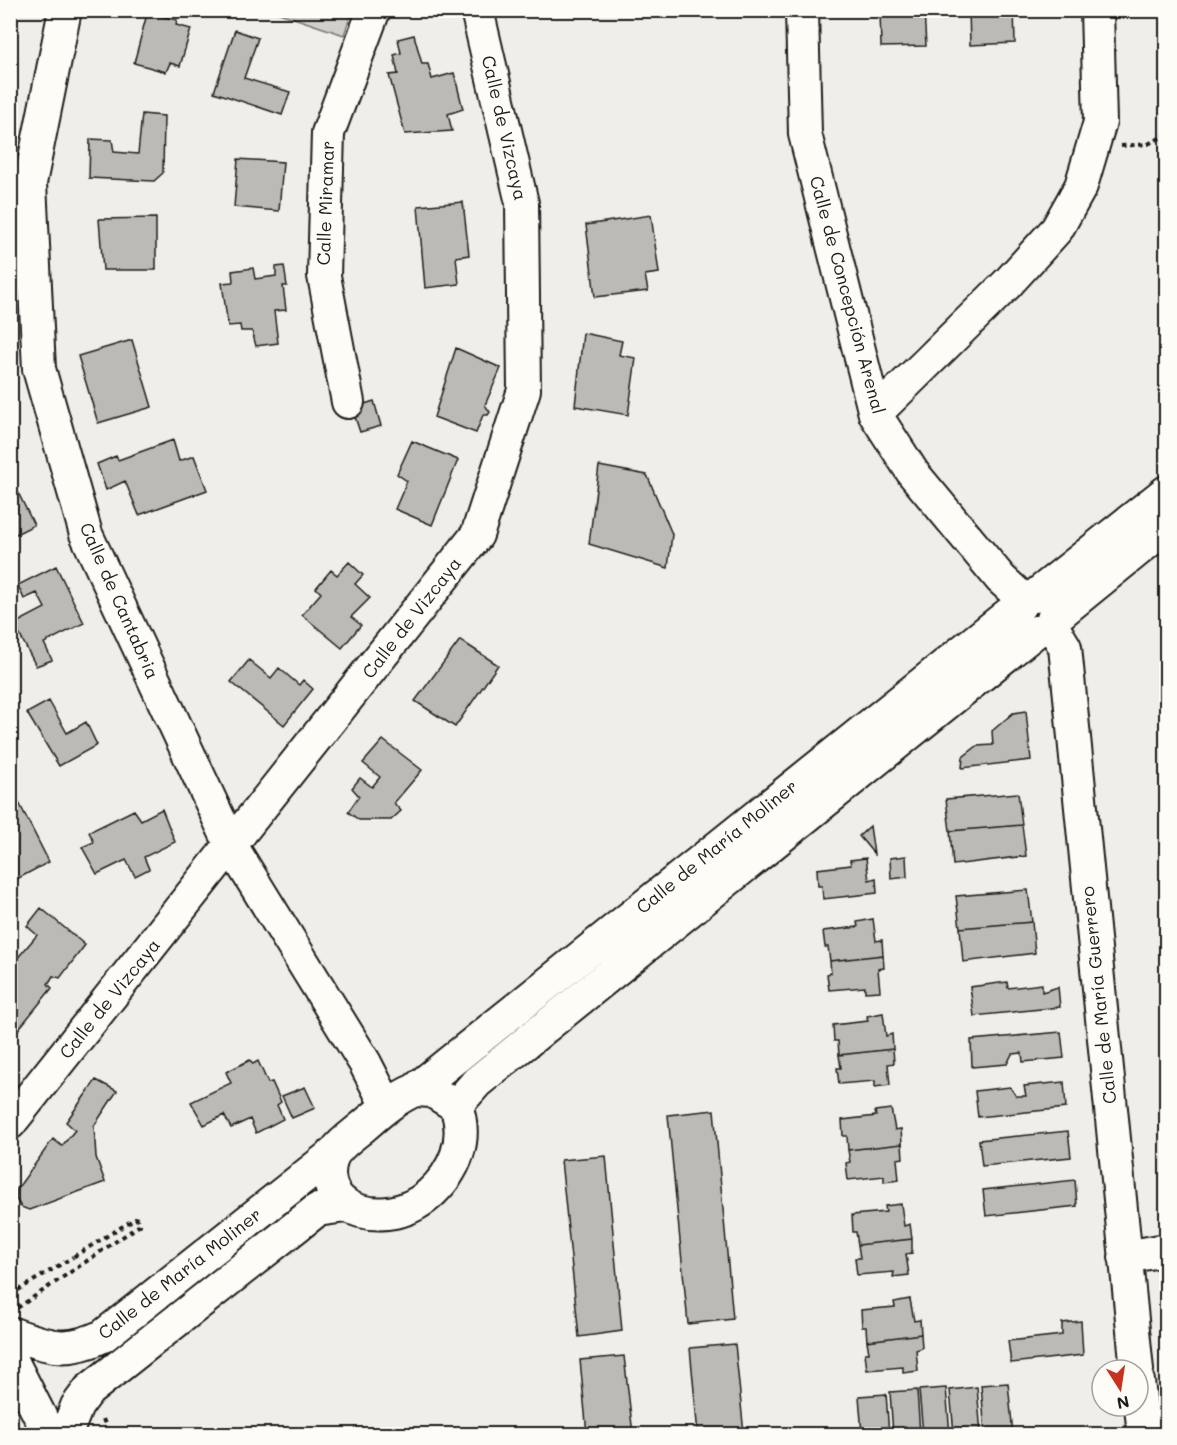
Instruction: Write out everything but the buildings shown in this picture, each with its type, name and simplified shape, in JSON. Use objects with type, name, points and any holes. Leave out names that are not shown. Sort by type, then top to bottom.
[{"type":"street","name":"Calle de Cantabria","points":[[65,10],[30,183],[39,369],[86,534],[232,847],[365,1063],[387,1106]]},
{"type":"street","name":"Calle Miramar","points":[[348,402],[324,276],[328,133],[374,10]]},
{"type":"street","name":"Calle de Vizcaya","points":[[11,1122],[232,847],[477,536],[524,390],[522,203],[477,10]]},
{"type":"street","name":"Calle de Concepción Arenal","points":[[802,10],[805,134],[875,414],[913,473],[1001,579],[1037,613]]},
{"type":"street","points":[[875,414],[1007,284],[1058,230],[1082,186],[1100,122],[1097,10]]},
{"type":"street","name":"Calle de María Moliner","points":[[456,1106],[477,1082],[1037,613],[1167,492]]},
{"type":"street","name":"Calle de María Moliner","points":[[415,1090],[1037,613],[1167,527]]},
{"type":"street","name":"Calle de María Guerrero","points":[[1037,613],[1065,647],[1136,1358]]},
{"type":"street","points":[[415,1090],[432,1092],[456,1106],[462,1133],[455,1162],[437,1189],[411,1207],[382,1214],[359,1212],[346,1206],[330,1184],[329,1169],[334,1153],[387,1106],[415,1090]]},
{"type":"street","name":"Calle de María Moliner","points":[[10,1333],[49,1347],[65,1348],[85,1344],[103,1336],[334,1153]]},
{"type":"street","name":"Calle de María Moliner","points":[[66,1434],[77,1406],[89,1390],[317,1210],[346,1206]]},
{"type":"street","points":[[1125,1257],[1167,1250]]},
{"type":"street","points":[[10,1357],[49,1434]]},
{"type":"street","points":[[1142,1418],[1144,1434]]},
{"type":"path","points":[[1092,147],[1148,144],[1167,135]]},
{"type":"path","points":[[10,1295],[136,1218],[140,1225],[10,1313]]},
{"type":"path","points":[[98,1410],[109,1434]]},
{"type":"shaded area","points":[[273,11],[352,11],[344,35]]}]
